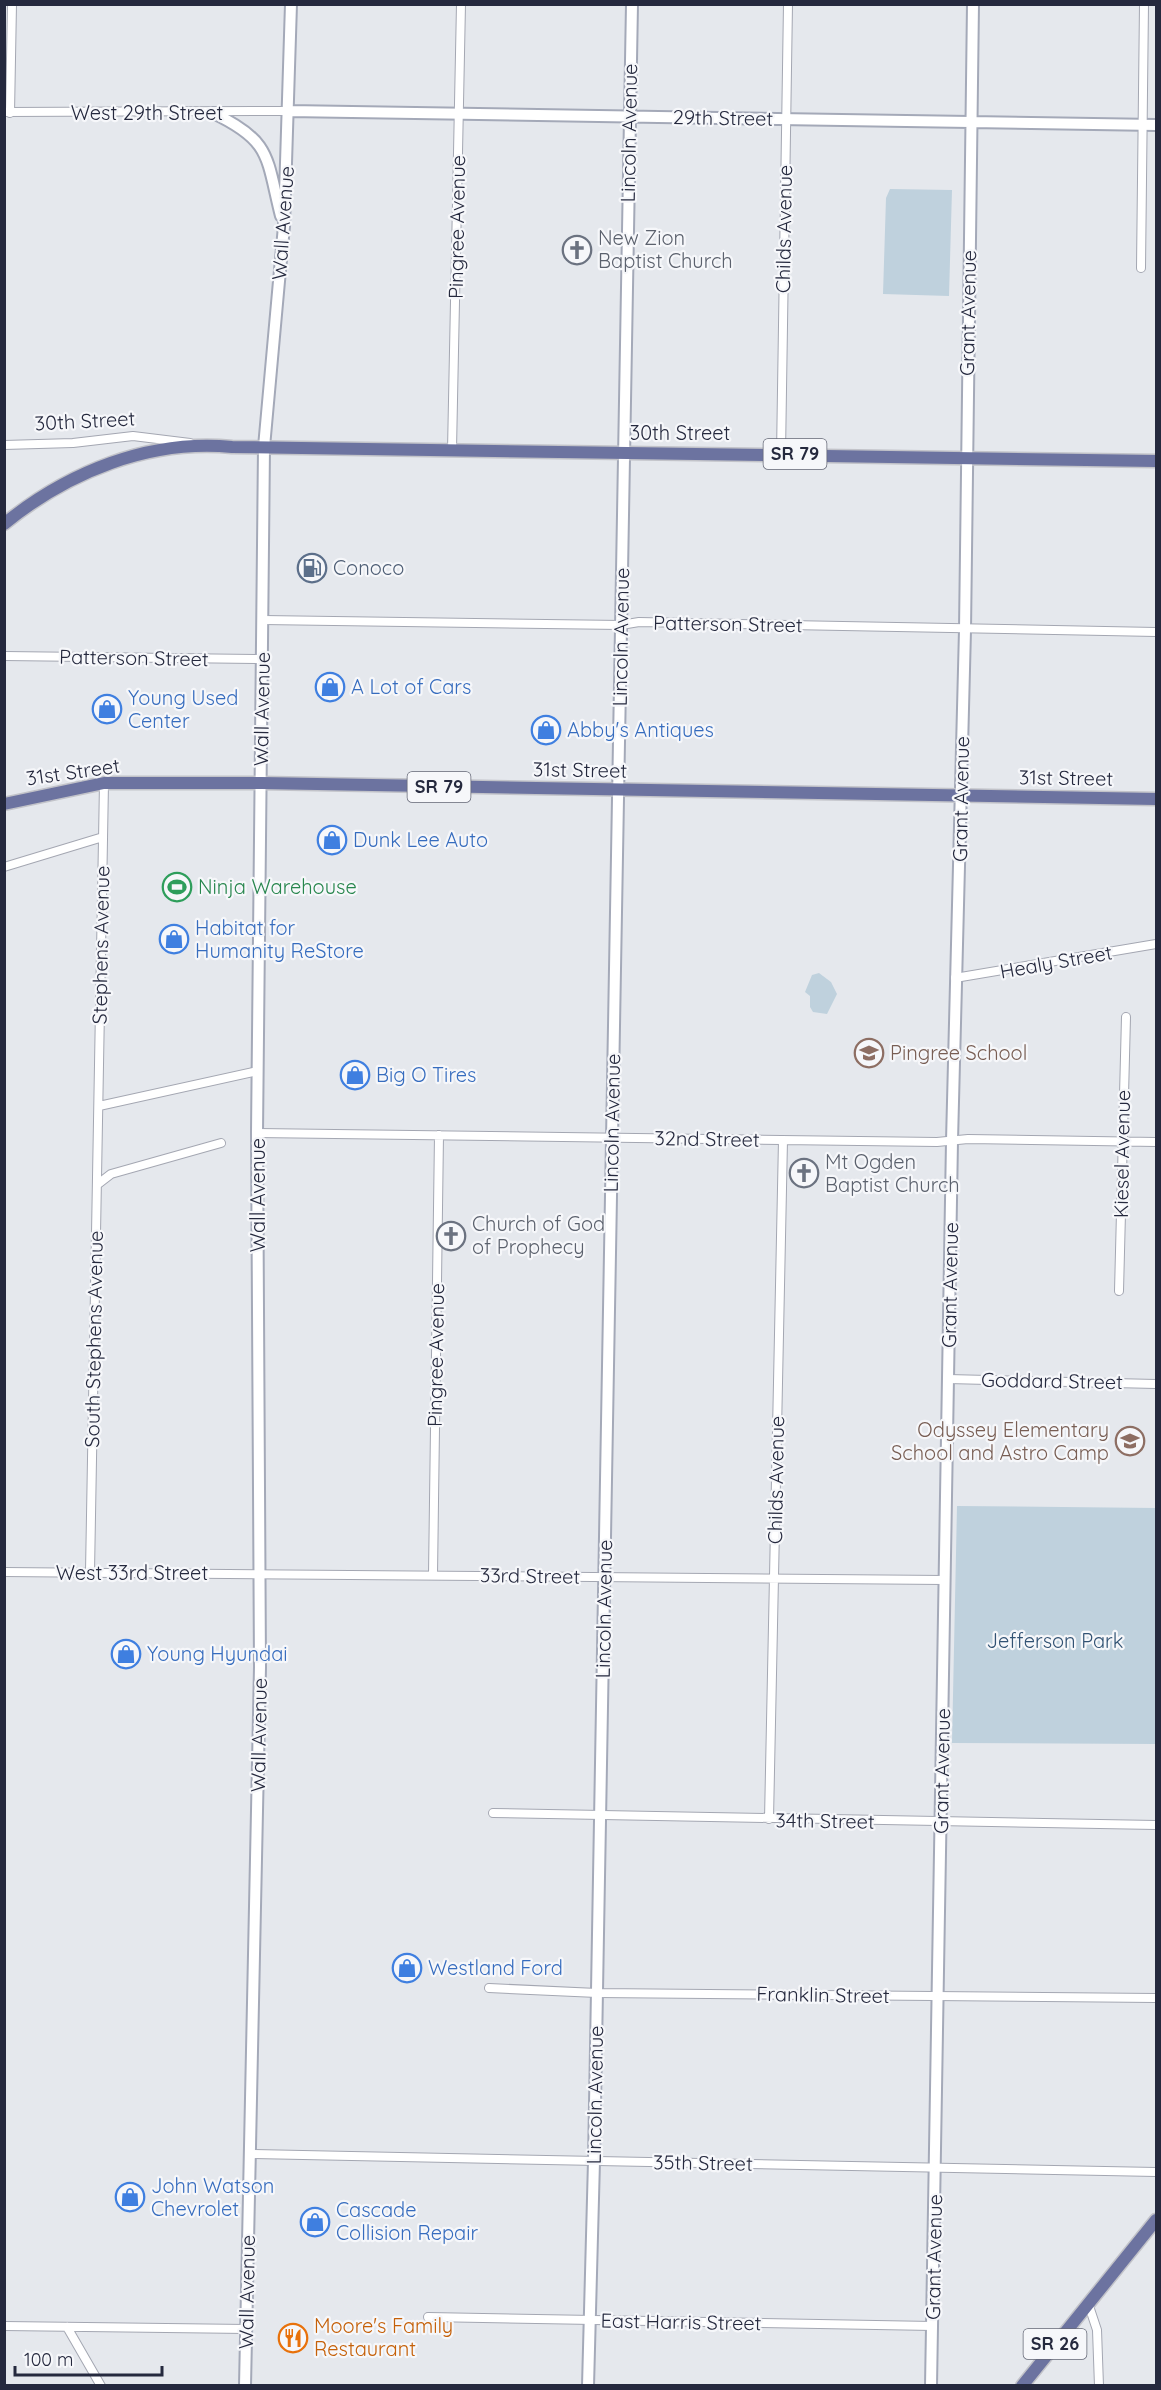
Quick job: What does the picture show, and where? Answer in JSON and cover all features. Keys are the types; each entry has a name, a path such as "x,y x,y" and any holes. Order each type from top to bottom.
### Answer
{"main road":[{"name":"30th Street","path":"4,524 38,497 91,469 135,456 203,444 264,447 1156,461"},
{"name":"31st Street","path":"4,804 104,783 262,783 1156,799"},
{"name":"SR 26","path":"1022,2385 1156,2220"}],"street":[{"path":"7,112 12,4"},
{"name":"Wall Avenue","path":"245,2385 260,1667 257,1133 264,447 284,226 291,4"},
{"name":"Pingree Avenue","path":"452,450 461,4"},
{"name":"Lincoln Avenue","path":"588,2385 594,2161 632,4"},
{"name":"Childs Avenue","path":"781,454 788,4"},
{"name":"Grant Avenue","path":"931,2385 955,978 965,630 973,4"},
{"path":"1141,268 1144,4"},
{"name":"West 29th Street","path":"7,112 289,111"},
{"name":"29th Street","path":"289,111 1156,125"},
{"path":"213,113 242,127 258,142 269,167 284,226"},
{"name":"30th Street","path":"4,444 73,443 133,436 203,444"},
{"name":"Patterson Street","path":"263,620 621,625 639,622 1156,632"},
{"name":"Patterson Street","path":"4,657 263,659"},
{"name":"Stephens Avenue","path":"99,1106 104,783"},
{"path":"4,867 103,837"},
{"name":"Healy Street","path":"955,978 1156,945"},
{"name":"Kiesel Avenue","path":"1119,1291 1125,1017"},
{"path":"99,1106 258,1071"},
{"name":"South Stephens Avenue","path":"90,1572 99,1106"},
{"name":"32nd Street","path":"257,1133 288,1131 439,1136 1156,1142"},
{"name":"Pingree Avenue","path":"433,1575 439,1136"},
{"name":"Childs Avenue","path":"769,1819 783,1140"},
{"path":"98,1185 101,1179 111,1174 221,1143"},
{"name":"Goddard Street","path":"948,1379 1156,1384"},
{"name":"West 33rd Street","path":"4,1572 260,1574"},
{"name":"33rd Street","path":"260,1574 945,1580"},
{"name":"34th Street","path":"493,1813 941,1823 1156,1825"},
{"name":"Franklin Street","path":"489,1988 597,1993 1156,1998"},
{"name":"35th Street","path":"249,2154 1156,2172"},
{"path":"1088,2303 1097,2330 1099,2385"},
{"name":"East Harris Street","path":"428,2317 933,2326"},
{"path":"4,2326 247,2329"},
{"path":"67,2327 101,2385"}],"green space":[{"path":"890,189 952,190 949,296 883,294 886,198"},
{"path":"819,973 831,982 837,994 827,1014 813,1012 810,1007 810,996 805,992 812,975"},
{"name":"Jefferson Park","path":"957,1506 1156,1508 1156,1744 952,1743"}],"place":[{"name":"New Zion Baptist Church","path":"577,250"},
{"name":"Conoco","path":"312,568"},
{"name":"A Lot of Cars","path":"330,687"},
{"name":"Young Used Center","path":"107,709"},
{"name":"Abby's Antiques","path":"546,730"},
{"name":"Dunk Lee Auto","path":"332,840"},
{"name":"Ninja Warehouse","path":"177,887"},
{"name":"Habitat for Humanity ReStore","path":"174,939"},
{"name":"Pingree School","path":"869,1053"},
{"name":"Big O Tires","path":"355,1075"},
{"name":"Mt Ogden Baptist Church","path":"804,1173"},
{"name":"Church of God of Prophecy","path":"451,1236"},
{"name":"Odyssey Elementary School and Astro Camp","path":"1130,1441"},
{"name":"Young Hyundai","path":"126,1654"},
{"name":"Westland Ford","path":"407,1968"},
{"name":"John Watson Chevrolet","path":"130,2197"},
{"name":"Cascade Collision Repair","path":"315,2222"},
{"name":"Moore's Family Restaurant","path":"293,2338"}]}
